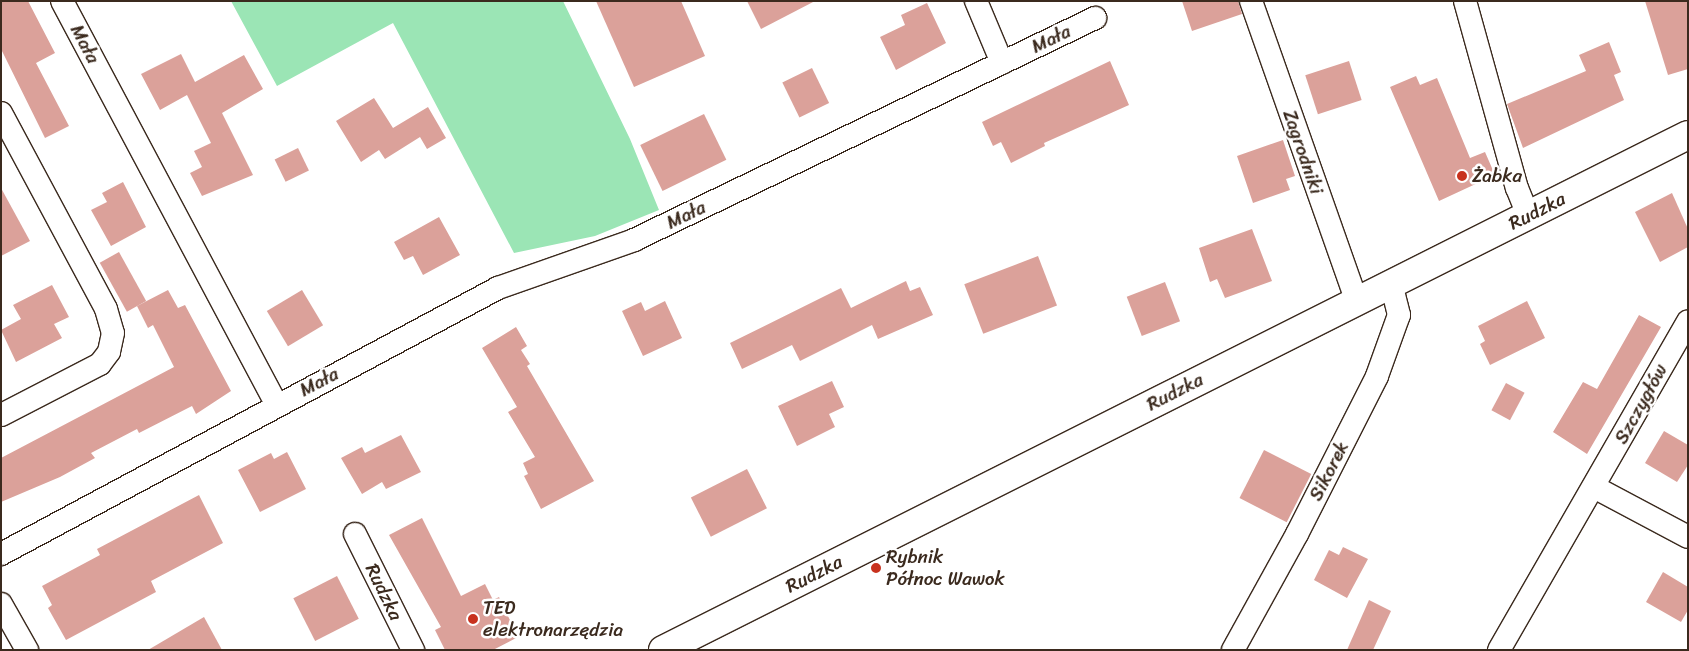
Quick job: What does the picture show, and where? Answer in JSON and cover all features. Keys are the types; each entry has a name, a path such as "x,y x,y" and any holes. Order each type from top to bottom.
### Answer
{"main road":[{"name":"Rudzka","path":"663,650 1688,135"}],"street":[{"name":"Mała","path":"62,1 276,405"},
{"path":"976,1 1002,63"},
{"name":"Zagrodniki","path":"1251,1 1357,302"},
{"path":"1465,1 1517,188 1528,215"},
{"name":"Mała","path":"1,554 276,405 505,285 634,240 1095,18"},
{"path":"1,113 106,309 113,333 109,352 100,364 1,415"},
{"name":"Sikorek","path":"1233,650 1377,376 1398,320 1391,284"},
{"name":"Szczygłów","path":"1499,650 1688,321"},
{"path":"1594,487 1688,537"},
{"name":"Rudzka","path":"355,534 413,650"},
{"path":"1,604 27,650"}],"green space":[{"path":"231,1 563,1 630,139 659,210 595,236 514,253 393,23 277,86"}],"building":[{"path":"1,1 28,1 55,53 36,63 69,126 45,138 1,49"},
{"path":"596,1 681,1 705,56 634,87"},
{"path":"747,1 815,1 761,29"},
{"path":"1182,1 1238,1 1242,14 1192,31"},
{"path":"1645,1 1688,1 1688,69 1668,75"},
{"path":"927,3 946,43 896,70 880,37 905,25 901,15"},
{"path":"1609,42 1621,72 1614,75 1624,100 1523,148 1507,104 1586,71 1579,55"},
{"path":"181,54 195,82 244,55 263,89 222,113 253,175 202,196 190,173 202,167 194,151 211,143 187,95 160,110 141,74"},
{"path":"1110,61 1129,105 1044,143 1045,146 1011,163 1001,142 993,146 982,122"},
{"path":"1349,61 1362,100 1318,114 1305,75"},
{"path":"812,68 829,103 799,118 782,82"},
{"path":"1416,76 1420,85 1437,78 1470,158 1485,152 1495,175 1439,201 1390,87"},
{"path":"374,98 393,128 428,107 446,138 427,149 420,137 385,159 379,150 361,162 336,121"},
{"path":"704,114 726,160 663,191 640,145"},
{"path":"1283,140 1295,176 1286,179 1290,190 1253,203 1237,156"},
{"path":"298,148 309,170 286,182 275,159"},
{"path":"123,182 146,227 111,246 91,210 107,202 102,193"},
{"path":"1,188 30,241 1,256"},
{"path":"1672,193 1688,229 1688,247 1660,262 1635,212"},
{"path":"439,217 460,255 423,275 413,256 404,260 394,242"},
{"path":"1252,229 1272,281 1225,298 1217,279 1210,282 1199,248"},
{"path":"119,252 146,301 127,312 100,263"},
{"path":"1038,256 1057,305 983,334 964,284"},
{"path":"906,281 910,291 920,287 933,315 878,339 872,325 800,361 792,345 742,369 730,343 841,288 851,308"},
{"path":"1165,282 1180,321 1142,336 1127,297"},
{"path":"52,285 69,317 54,324 62,338 16,362 1,330 21,319 13,305"},
{"path":"168,290 178,308 185,305 231,391 196,414 192,406 139,433 137,429 91,453 95,458 60,477 1,502 1,458 174,367 153,325 148,328 137,306"},
{"path":"302,290 323,325 288,346 267,311"},
{"path":"665,301 682,338 643,356 622,311 641,302 645,311"},
{"path":"1527,301 1545,338 1490,365 1480,344 1485,341 1478,326"},
{"path":"1639,315 1661,327 1587,454 1553,432 1583,382 1597,389"},
{"path":"516,327 527,346 521,350 530,364 527,366 594,481 541,509 524,476 528,474 523,463 535,457 508,412 517,407 482,348"},
{"path":"832,381 844,407 829,414 835,427 797,446 778,406"},
{"path":"1506,383 1525,393 1510,420 1491,410"},
{"path":"1664,431 1688,445 1688,465 1677,482 1645,463"},
{"path":"401,435 421,472 386,489 382,482 362,494 341,458 362,447 365,453"},
{"path":"1264,450 1311,474 1287,522 1239,498"},
{"path":"287,452 306,489 260,512 238,470 271,453 274,459"},
{"path":"747,469 767,508 711,537 691,498"},
{"path":"199,495 223,543 151,581 156,592 66,640 48,608 52,605 42,586 100,555 97,549"},
{"path":"422,518 461,596 485,584 493,600 499,597 518,637 493,650 445,650 435,630 441,627 389,535"},
{"path":"1343,547 1368,559 1347,598 1314,580 1329,550 1339,555"},
{"path":"1663,572 1688,587 1688,610 1681,622 1646,602"},
{"path":"337,576 359,619 315,641 293,598"},
{"path":"1369,600 1391,611 1373,650 1347,650"},
{"path":"204,617 222,650 148,650"}],"place":[{"name":"Żabka","path":"1462,176"},
{"name":"Rybnik Północ Wawok","path":"876,568"},
{"name":"TED elektronarzędzia","path":"473,619"}]}
